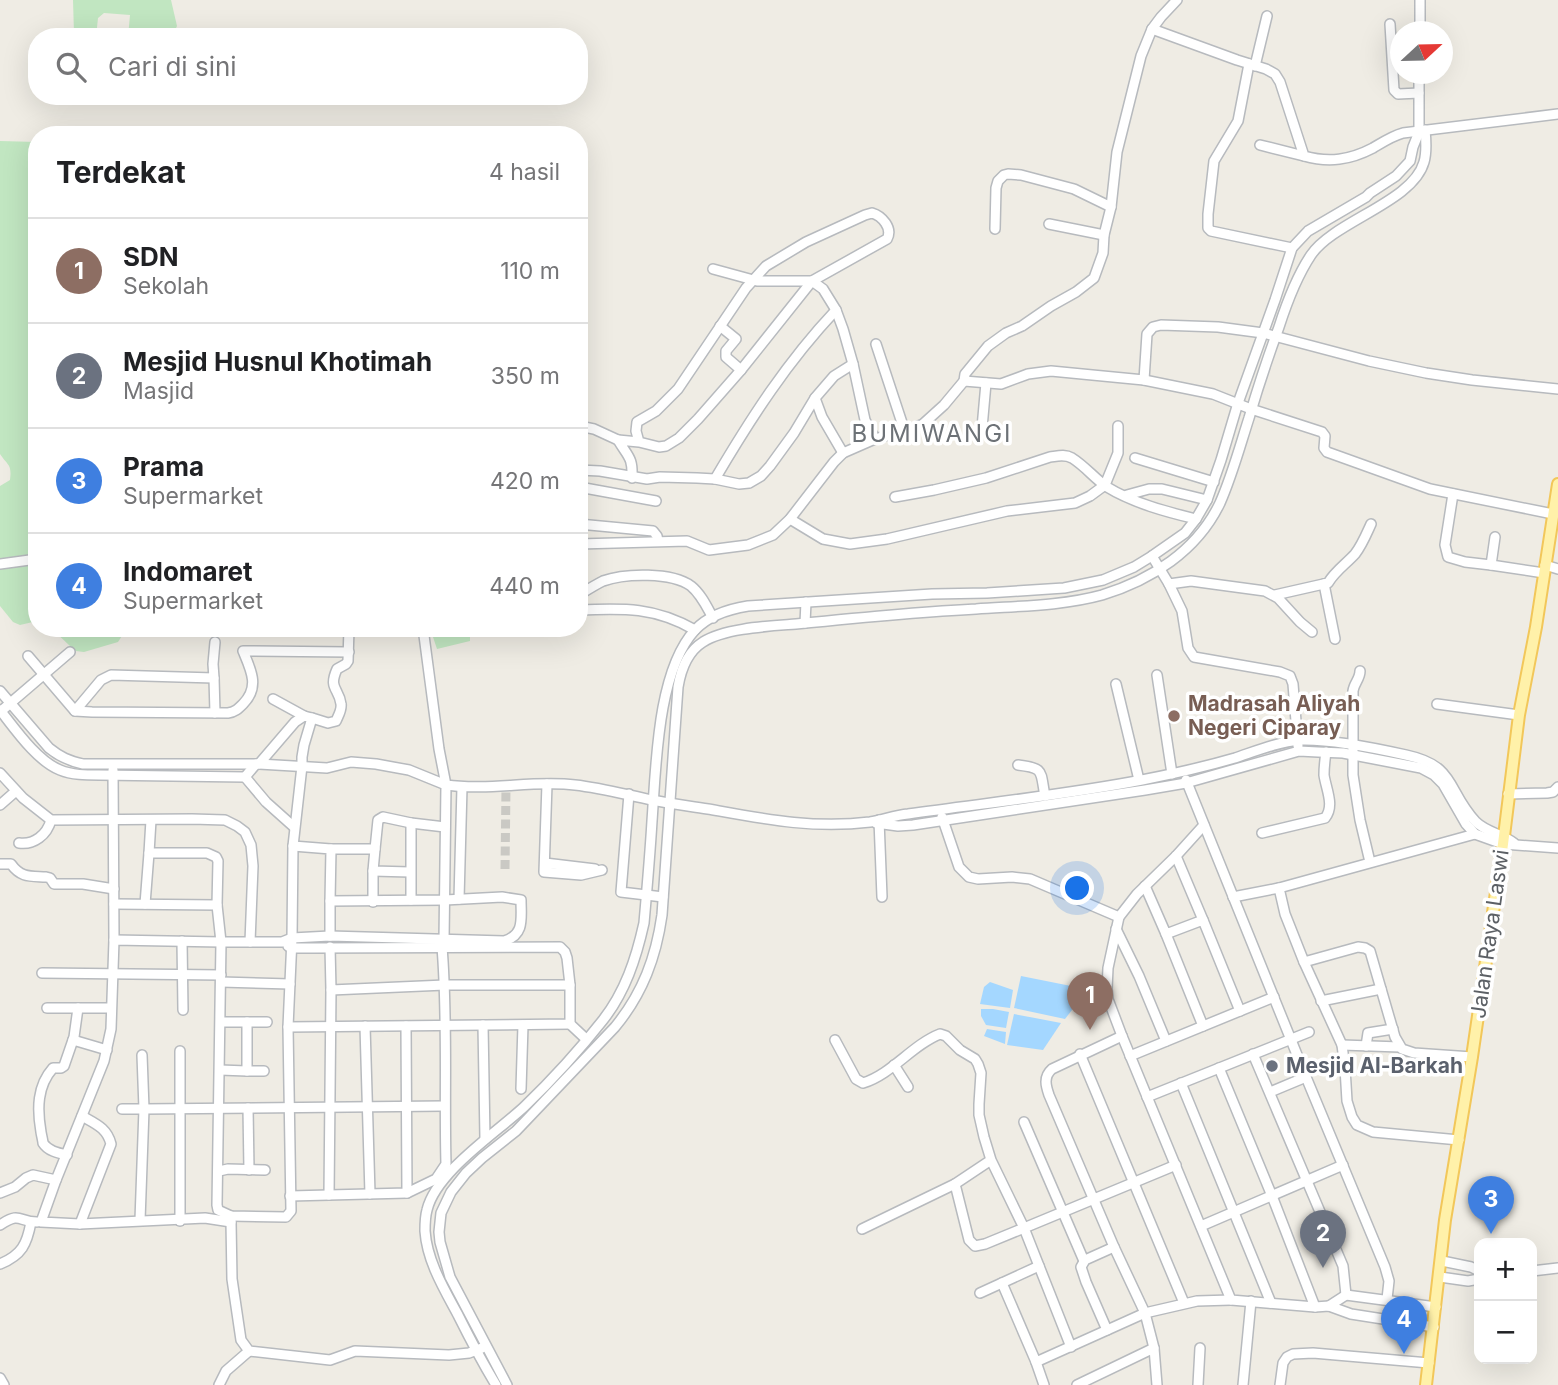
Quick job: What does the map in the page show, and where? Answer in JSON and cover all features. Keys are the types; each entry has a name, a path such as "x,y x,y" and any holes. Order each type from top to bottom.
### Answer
{"main road":[{"name":"Jalan Raya Laswi","path":"1426,1385 1445,1220 1507,841 1508,794 1519,715 1558,484"}],"street":[{"path":"588,544 687,541 709,550 738,547 773,535 790,519 843,453 875,439 905,432 923,424 964,381 965,374 988,346 1094,278 1103,253 1117,152 1135,77 1152,29 1177,0"},
{"path":"1420,0 1420,21"},
{"path":"1267,16 1238,121 1214,161 1208,228 1211,231 1292,248"},
{"path":"1152,29 1271,71 1278,78 1304,156"},
{"path":"1394,84 1398,94 1419,93"},
{"path":"507,1385 442,1285 426,1240 427,1209 447,1175 524,1107 603,1020 624,988 655,895 662,801 657,761 667,688 680,652 695,630 729,610 748,606 933,603 1017,606 1065,594 1134,567 1156,563 1193,542 1220,504 1240,448 1245,406 1269,335 1317,248 1330,236 1393,197 1419,173 1425,156 1419,84"},
{"path":"1260,145 1327,160 1348,159 1397,134 1558,114"},
{"path":"496,1385 450,1278 440,1242 441,1213 451,1192 466,1173 516,1131 615,1027 629,1010 648,973 659,936 655,895 662,801 671,763 678,687 690,654 702,642 718,635 748,629 1015,592 1100,595 1141,580 1196,519 1207,500 1245,406 1269,335 1292,248 1308,231 1366,197 1404,169 1422,131"},
{"path":"995,229 996,188 998,181 1009,174 1074,189 1111,207"},
{"path":"588,428 618,440 659,447 679,438 741,370 811,281 887,239 889,230 880,217 867,214 806,242 766,266 751,280 678,389 656,411 638,422 636,431 639,442"},
{"path":"1049,224 1104,235"},
{"path":"713,270 751,280 811,281 826,292 836,310 853,364 865,420 875,439"},
{"path":"715,479 781,375 836,310"},
{"path":"1144,380 1149,330 1156,325 1204,326 1269,335 1426,373 1558,389"},
{"path":"720,326 736,339 726,351 726,357 741,370"},
{"path":"876,344 905,432"},
{"path":"588,470 647,480 660,477 715,479 743,484 753,482 778,457 815,398 834,376 853,364"},
{"path":"964,381 1001,384 1028,374 1051,371 1144,380 1213,394 1323,433 1324,448 1327,452 1402,480 1453,494 1553,514"},
{"path":"982,428 986,383"},
{"path":"815,398 822,417 843,453"},
{"path":"790,519 823,539 850,544 1007,511 1075,503 1105,485 1118,453 1118,426"},
{"path":"618,440 630,457 632,478"},
{"path":"895,497 986,478 1060,456 1072,458 1105,485 1125,495 1196,519"},
{"path":"1135,458 1214,482"},
{"path":"588,489 656,501"},
{"path":"1125,495 1162,489 1207,500"},
{"path":"1453,494 1445,545 1448,557 1491,565 1558,569"},
{"path":"1275,595 1328,583 1357,551 1371,524"},
{"path":"588,525 653,531 658,541"},
{"path":"1491,565 1495,537"},
{"path":"0,564 28,560"},
{"path":"1156,563 1182,611 1188,648 1194,657 1290,676 1299,751"},
{"path":"588,590 614,578 664,578 690,586 701,597 713,618"},
{"path":"1168,584 1191,581 1260,589 1275,595 1312,632"},
{"path":"1324,584 1335,639"},
{"path":"1015,592 1017,606"},
{"path":"805,622 806,603"},
{"path":"831,603 831,618"},
{"path":"588,609 645,611 673,618 695,630"},
{"path":"273,699 308,717 328,723 336,721 341,704 333,681 337,669 348,661 349,637"},
{"path":"290,1196 407,1193 436,1178 446,1164 443,944 446,785 425,637"},
{"path":"215,642 215,713"},
{"path":"28,656 75,710 228,713 234,712 251,695 253,675 243,651 349,652"},
{"path":"70,652 0,711 34,751 52,767 61,771 82,775 245,777 295,722 308,717"},
{"path":"1360,671 1353,691 1355,790 1370,862"},
{"path":"75,710 101,680 111,675 214,678"},
{"path":"1157,675 1172,774"},
{"path":"1116,684 1139,780"},
{"path":"0,691 49,748 57,755 83,764 258,764 327,768 351,762 376,764 409,770 446,785 503,787 573,784 808,825 877,822 903,826 943,821 1045,796 1172,774 1297,741 1323,741 1413,766 1434,775 1443,784 1466,824 1475,834"},
{"path":"1437,704 1519,715"},
{"path":"0,1225 11,1218 21,1217 36,1222 80,1224 286,1217 291,1211 288,943 293,846 308,717"},
{"path":"877,822 904,814 1004,807 1186,783 1299,751 1353,750 1405,755 1434,764 1449,780 1477,823 1507,841"},
{"path":"1262,833 1325,818 1329,813 1324,772 1326,752"},
{"path":"0,1264 12,1259 23,1247 36,1222 67,1155 107,1050 111,1029 114,940 113,764"},
{"path":"1018,765 1038,770 1045,796"},
{"path":"1184,771 1186,783 1388,1273 1387,1299"},
{"path":"0,773 32,806 51,820 225,820 245,832 251,845 253,866 250,942"},
{"path":"245,777 266,802 295,827"},
{"path":"545,863 602,870 581,875 544,872 547,784"},
{"path":"459,899 461,787"},
{"path":"1508,794 1547,793 1558,787"},
{"path":"0,805 16,791"},
{"path":"629,794 621,892 655,895"},
{"path":"373,902 378,820 383,817 411,823 445,822 460,807"},
{"path":"939,811 959,867 969,877 1030,879 1119,917"},
{"path":"19,843 27,844 38,838 49,827 51,820"},
{"path":"145,904 151,820"},
{"path":"877,822 883,897"},
{"path":"411,823 411,900"},
{"path":"1204,825 1119,917 1108,968 1107,989 1122,1036 1231,1300"},
{"path":"1233,897 1279,888 1475,834 1558,848"},
{"path":"293,846 375,849"},
{"path":"329,1195 331,849"},
{"path":"149,853 207,853 218,861 217,905 221,942 218,1210 231,1219"},
{"path":"1176,856 1240,1011"},
{"path":"0,864 10,864 22,875 50,878 54,884 83,884 114,889"},
{"path":"373,871 410,872"},
{"path":"1145,886 1202,1026"},
{"path":"1279,888 1285,915 1342,1045 1348,1107 1357,1125 1373,1132 1459,1139"},
{"path":"330,901 502,897 521,900 519,931 515,936 504,940 443,944"},
{"path":"114,904 217,905"},
{"path":"1166,934 1203,920"},
{"path":"1116,929 1166,1041"},
{"path":"114,940 560,947 566,954 570,985 570,1024 586,1040"},
{"path":"182,941 183,1010"},
{"path":"1304,962 1355,948 1365,948 1371,954 1400,1047"},
{"path":"42,973 182,974 290,984"},
{"path":"331,990 445,985 570,985"},
{"path":"1321,1001 1381,989"},
{"path":"1130,1056 1274,997"},
{"path":"47,1008 111,1008"},
{"path":"67,1155 51,1151 43,1142 38,1117 39,1096 46,1076 53,1068 64,1066 73,1040 78,1008"},
{"path":"220,1022 267,1022"},
{"path":"247,1022 247,1070"},
{"path":"288,1027 570,1024"},
{"path":"483,1025 485,1139"},
{"path":"521,1089 523,1025"},
{"path":"365,1026 370,1194"},
{"path":"406,1026 407,1193"},
{"path":"1366,1046 1368,1033 1393,1029"},
{"path":"1147,1097 1309,1032"},
{"path":"835,1040 853,1075 860,1082 868,1082 930,1039 942,1034 975,1059 981,1073 981,1125 992,1160 1024,1228 1070,1347"},
{"path":"1122,1036 1052,1069 1045,1082 1114,1247 1146,1313 1154,1348 1157,1385"},
{"path":"73,1040 107,1050"},
{"path":"1342,1045 1400,1047 1414,1053 1472,1057"},
{"path":"180,1051 180,1221"},
{"path":"1080,1054 1184,1303"},
{"path":"1253,1054 1343,1266 1346,1295"},
{"path":"140,1220 144,1110 142,1055"},
{"path":"894,1065 908,1087"},
{"path":"1219,1068 1315,1307"},
{"path":"220,1070 264,1071"},
{"path":"1270,1092 1306,1077"},
{"path":"1181,1083 1271,1303"},
{"path":"122,1109 444,1106"},
{"path":"248,1108 249,1170"},
{"path":"80,1224 111,1144 104,1129 82,1116"},
{"path":"1024,1122 1084,1261"},
{"path":"862,1228 955,1184 992,1160"},
{"path":"955,1184 967,1236 972,1245 980,1246 1176,1165"},
{"path":"1201,1226 1342,1165"},
{"path":"219,1171 265,1170"},
{"path":"0,1194 33,1175 56,1180"},
{"path":"231,1219 232,1279 241,1340 249,1351"},
{"path":"1107,1330 1081,1267 1084,1261 1114,1247"},
{"path":"1441,1261 1474,1268"},
{"path":"980,1293 1039,1266"},
{"path":"1537,1270 1558,1268"},
{"path":"1440,1277 1474,1280"},
{"path":"1002,1283 1044,1385"},
{"path":"1329,1306 1346,1295 1436,1307"},
{"path":"1036,1362 1146,1313 1197,1301 1231,1300 1329,1306 1352,1314 1434,1327"},
{"path":"1244,1385 1251,1301"},
{"path":"219,1385 226,1371 249,1351 330,1360 355,1351 449,1355 482,1348"},
{"path":"1077,1385 1154,1348"},
{"path":"1198,1385 1200,1348"},
{"path":"1280,1385 1285,1360 1293,1354 1313,1353 1429,1363"},
{"path":"0,1378 4,1385"}],"green space":[{"path":"73,0 171,0 177,26 129,28 130,15 104,13 98,18 97,28 74,28"},
{"path":"0,141 28,142 28,623 20,625 13,622 0,606 0,486 10,480 10,471 0,454"},
{"path":"61,637 121,637 118,642 84,652 76,651"},
{"path":"433,637 470,637 470,641 437,649"}],"water":[{"path":"1021,976 1086,989 1086,992 1065,1019 1014,1008"},
{"path":"990,982 1013,990 1010,1008 980,1004 984,987"},
{"path":"981,1009 1009,1012 1006,1028 986,1025"},
{"path":"1014,1014 1061,1023 1043,1050 1007,1045"},
{"path":"987,1029 1006,1032 1005,1044 984,1036"}],"tunnel":[{"path":"505,869 506,787"}],"place":[{"name":"Madrasah Aliyah Negeri Ciparay","path":"1174,716"},
{"name":"SDN","path":"1090,1030"},
{"name":"Mesjid Al-Barkah","path":"1272,1066"},
{"name":"Prama","path":"1491,1234"},
{"name":"Mesjid Husnul Khotimah","path":"1323,1268"},
{"name":"Indomaret","path":"1404,1354"}],"district":[{"name":"BUMIWANGI","path":"932,434"}]}
